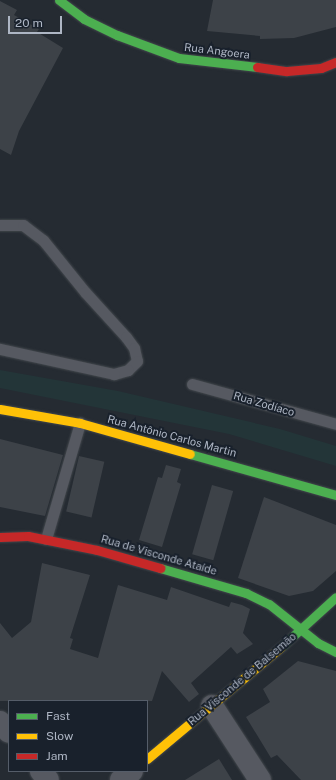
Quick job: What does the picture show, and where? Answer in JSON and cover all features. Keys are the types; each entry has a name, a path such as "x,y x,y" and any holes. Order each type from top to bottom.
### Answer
{"street":[{"name":"Rua Angoera","path":"59,0 84,18 117,35 179,58 287,72 331,67"},
{"name":"Rua Antônio Carlos Martin","path":"0,409 80,423 336,495"},
{"name":"Rua de Visconde Ataíde","path":"0,537 46,539 97,550 246,593 269,604 300,630 336,652"},
{"name":"Rua Visconde de Balsemão","path":"148,758 212,706 336,597"},
{"path":"212,706 260,780"},
{"path":"0,722 8,731"},
{"path":"42,772 48,780"},
{"path":"121,780 131,772"}],"lane":[{"path":"0,225 23,225 43,240 85,292 126,337 134,348 137,361 128,370 114,374 0,349"},
{"name":"Rua Zodíaco","path":"192,384 336,424"},
{"path":"46,539 80,423"}],"shaded area":[{"path":"0,370 118,391 280,429 336,446 336,466 229,434 0,388"}],"building":[{"path":"213,0 336,0 336,27 294,38 260,39 260,36 207,31"},
{"path":"0,1 17,10 14,15 39,29 37,32 63,48 19,131 11,155 0,149"},
{"path":"0,439 63,455 45,516 0,507"},
{"path":"79,456 104,462 92,517 66,512"},
{"path":"166,465 181,469 177,482 181,484 162,547 139,540 158,477 162,478"},
{"path":"212,485 233,491 213,560 192,554"},
{"path":"264,497 336,525 336,571 313,591 289,596 238,578"},
{"path":"42,563 90,575 70,638 73,639 70,649 98,658 118,585 167,600 171,587 229,607 231,602 242,605 250,609 243,633 253,644 237,654 231,647 191,683 199,694 189,702 162,671 152,701 0,701 0,623 12,638 31,622"},
{"path":"298,661 336,671 336,780 301,780 277,755 271,758 246,717 270,702 263,689"},
{"path":"219,759 232,780 185,780"}],"traffic: fast":[{"path":"59,0 84,19 117,35 179,58 257,67"},
{"path":"190,454 336,495"},
{"path":"160,568 246,593 269,604 318,643 336,652"},
{"path":"281,647 336,597"}],"traffic: slow":[{"path":"0,409 80,423 190,454"},
{"path":"148,758 281,647"}],"traffic: jam":[{"path":"257,67 287,71 321,68 336,62"},
{"path":"0,537 28,536 97,550 160,568"}]}
